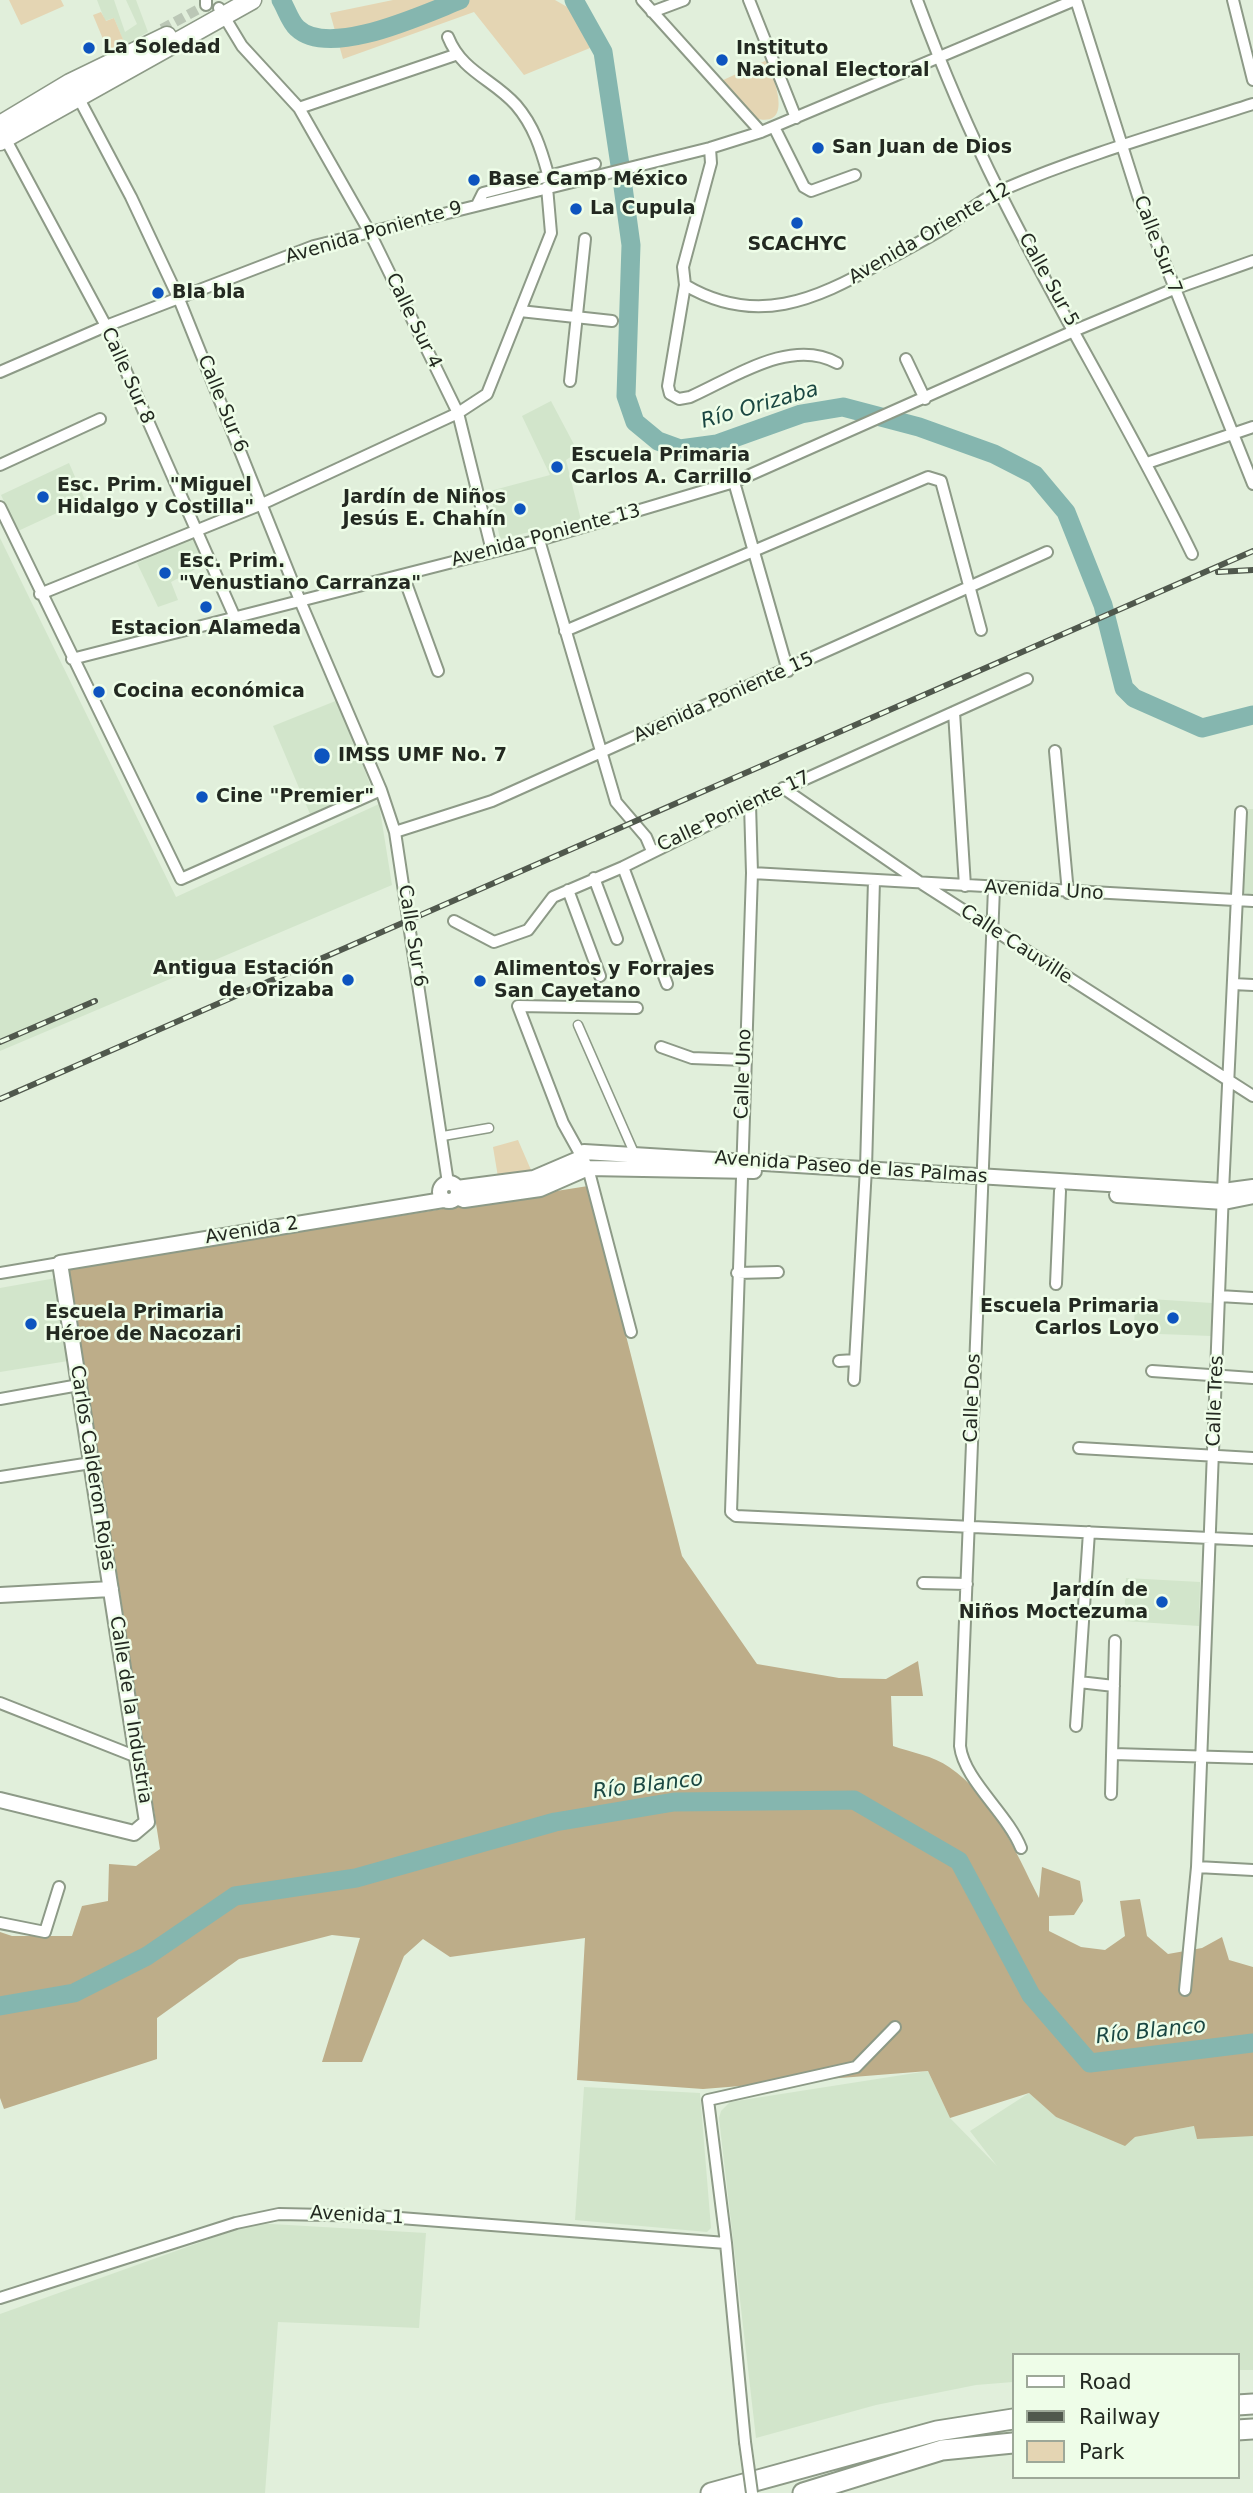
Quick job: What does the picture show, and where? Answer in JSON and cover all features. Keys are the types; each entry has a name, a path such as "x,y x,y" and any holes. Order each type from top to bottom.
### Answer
{"highway":[{"path":"711,2493 937,2431 1012,2419"},
{"path":"803,2493 942,2450 1012,2443"}],"main road":[{"path":"74,90 136,52 226,5"},
{"path":"1,132 226,5"}],"street":[{"path":"642,0 761,132"},
{"path":"652,12 684,0"},
{"path":"749,0 796,118"},
{"name":"Calle Sur 5","path":"917,0 939,59 999,191 1147,463 1192,554"},
{"name":"Avenida Poniente 9","path":"0,372 106,326 314,246 660,161 761,132 1076,0"},
{"name":"Calle Sur 7","path":"1076,0 1120,146 1174,289 1253,484"},
{"path":"1233,0 1253,80"},
{"name":"Calle Sur 4","path":"226,5 243,46 299,108 369,231 458,413 492,551"},
{"path":"136,52 138,43 162,29"},
{"path":"448,37 455,55 515,104 537,137 548,174"},
{"path":"299,108 455,55"},
{"name":"Calle Sur 6","path":"74,90 131,197 179,299 301,603 382,790 395,832 451,1192"},
{"name":"Avenida Oriente 12","path":"685,285 696,292 740,304 794,304 826,293 849,281 943,229 999,191 1120,146 1253,104"},
{"path":"774,127 804,187 811,191 855,175"},
{"name":"Calle Sur 8","path":"1,132 106,326 194,531 236,620"},
{"path":"710,148 710,163 683,267 685,285 668,386 671,396 690,397 785,356 814,353 837,363"},
{"path":"477,205 483,193 548,174 595,164"},
{"path":"40,594 262,504 458,413 487,394 551,233 547,187"},
{"path":"570,381 585,239"},
{"name":"Avenida Poniente 13","path":"72,659 236,620 539,540 734,482 1174,289 1253,261"},
{"path":"520,311 612,321"},
{"path":"905,359 925,399"},
{"path":"0,464 100,419"},
{"path":"1147,463 1253,427"},
{"path":"565,631 928,477 936,477 941,481 981,630"},
{"path":"734,482 788,671"},
{"path":"0,507 181,879 382,790"},
{"path":"539,540 600,753 620,810 646,836 652,851"},
{"name":"Avenida Poniente 15","path":"395,832 492,801 788,671 968,585 1047,552"},
{"path":"403,575 438,671"},
{"name":"Calle Poniente 17","path":"454,921 494,942 528,930 553,897 623,867 783,788 1027,678"},
{"path":"954,712 965,886"},
{"path":"1055,751 1068,893"},
{"name":"Calle Cauville","path":"783,788 991,929 1253,1096"},
{"name":"Calle Uno","path":"750,804 752,873 731,1512 736,1516 969,1526"},
{"name":"Calle Tres","path":"1185,1990 1197,1867 1219,1296 1228,1198 1233,984 1241,812"},
{"path":"623,867 667,984"},
{"name":"Avenida Uno","path":"752,873 1068,893 1253,901"},
{"path":"594,878 617,939"},
{"path":"854,1380 865,1172 874,880"},
{"name":"Calle Dos","path":"993,888 961,1757 1010,1822 1021,1848"},
{"path":"568,890 600,975"},
{"path":"1233,984 1253,985"},
{"path":"631,1332 585,1163 563,1123 518,1006 637,1008"},
{"path":"578,1025 635,1155"},
{"path":"660,1047 692,1058 744,1060"},
{"path":"443,1136 489,1128"},
{"name":"Avenida Paseo de las Palmas","path":"585,1163 584,1152 741,1166"},
{"name":"Avenida Paseo de las Palmas","path":"451,1192 464,1200 540,1189 585,1163 865,1172 1228,1198 1253,1187"},
{"name":"Avenida Paseo de las Palmas","path":"981,1182 1060,1191 1228,1198 1253,1196"},
{"path":"1056,1284 1060,1191"},
{"name":"Avenida 2","path":"60,1263 451,1192"},
{"path":"1228,1198 1253,1202"},
{"path":"0,1273 60,1263"},
{"name":"Carlos Calderon Rojas","path":"60,1263 111,1589"},
{"path":"737,1273 778,1272"},
{"path":"1219,1296 1253,1298"},
{"path":"839,1361 855,1360"},
{"path":"1152,1371 1253,1378"},
{"path":"0,1399 79,1385"},
{"path":"1079,1448 1253,1458"},
{"path":"0,1477 91,1462"},
{"path":"969,1526 1253,1540"},
{"path":"1076,1726 1088,1532"},
{"path":"923,1583 967,1584"},
{"path":"0,1595 111,1589"},
{"name":"Calle de la Industria","path":"0,1800 134,1833 148,1822 111,1589"},
{"path":"1111,1794 1115,1642"},
{"path":"1079,1682 1114,1686"},
{"path":"0,1703 137,1757"},
{"path":"1113,1754 1253,1758"},
{"path":"1197,1867 1253,1870"},
{"path":"0,1923 45,1932 59,1887"},
{"path":"752,2493 708,2100 856,2067 895,2027"},
{"name":"Avenida 1","path":"0,2298 248,2220 279,2214 374,2216 726,2243"}],"shaded area":[{"path":"97,0 114,0 125,32 137,24 126,0 136,0 148,32 125,45 114,18 105,21"},
{"path":"551,401 578,452 566,460 581,520 500,539 490,491 550,475 522,416"},
{"name":"Esc. Prim. \"Miguel Hidalgo y Costilla\"","path":"69,463 85,500 18,531 1,495"},
{"name":"Esc. Prim. \"Venustiano Carranza\"","path":"195,536 207,563 171,582 178,600 158,607 137,563"},
{"path":"0,538 176,897 379,804 392,885 0,1051"},
{"name":"IMSS UMF No. 7","path":"338,700 371,787 310,814 273,726"},
{"path":"1245,809 1253,809 1253,895 1241,894"},
{"path":"588,1186 682,1556 757,1664 839,1678 886,1679 918,1661 923,1696 891,1696 893,1746 943,1763 979,1794 1002,1826 1039,1898 1042,1867 1080,1881 1083,1901 1074,1915 1049,1916 1049,1931 1081,1947 1105,1950 1125,1936 1120,1901 1140,1899 1147,1936 1168,1954 1202,1948 1222,1937 1229,1960 1253,1967 1253,2136 1197,2139 1194,2126 1135,2137 1125,2146 1056,2117 1029,2093 950,2118 928,2071 703,2089 577,2080 585,1938 450,1957 423,1939 404,1956 362,2062 322,2062 360,1938 332,1935 239,1959 157,2018 157,2059 4,2109 0,2098 0,1932 12,1936 72,1936 82,1906 108,1901 109,1864 136,1866 160,1849 69,1268"},
{"name":"Escuela Primaria Héroe de Nacozari","path":"56,1278 68,1361 0,1372 0,1288"},
{"name":"Escuela Primaria Carlos Loyo","path":"1135,1298 1212,1303 1211,1336 1134,1333"},
{"name":"Jardín de Niños Moctezuma","path":"1126,1578 1200,1582 1199,1626 1124,1621"},
{"path":"928,2071 950,2118 997,2166 970,2131 1029,2093 1056,2117 1135,2137 1194,2126 1253,2130 1253,2370 1239,2370 1239,2353 1012,2353 1012,2382 976,2385 876,2405 756,2438 719,2118 721,2111 730,2102"},
{"path":"584,2087 700,2093 711,2228 707,2232 575,2220"},
{"path":"254,2223 426,2233 419,2328 278,2322 265,2493 0,2493 0,2314"}],"green space":[{"path":"9,0 61,0 64,6 21,25"},
{"path":"393,0 555,0 569,8 590,48 524,75 474,12 343,59 330,13"},
{"path":"101,12 106,21 114,18 127,49 110,56 93,15"},
{"path":"767,60 777,89 778,109 775,116 767,120 754,118 721,81"},
{"path":"518,1140 531,1170 498,1177 493,1147"}],"waterway":[{"name":"Río Orizaba","path":"281,0 297,28 312,36 331,39 377,31 460,0"},
{"name":"Río Orizaba","path":"574,0 603,52 620,165 631,245 626,396 635,422 658,441 680,449 717,444 801,414 843,407 919,427 994,454 1035,475 1066,512 1103,605 1124,688 1134,698 1202,728 1253,715"},
{"name":"Río Blanco","path":"0,2006 74,1993 147,1956 235,1896 356,1878 555,1822 674,1802 854,1800 959,1861 1031,1995 1090,2063 1253,2043"}],"tunnel":[{"path":"162,29 206,5"}],"railway":[{"path":"0,1099 1253,551"},
{"path":"1218,572 1253,570"},
{"path":"0,1042 95,1001"}],"place":[{"name":"La Soledad","path":"89,48"},
{"name":"Instituto Nacional Electoral","path":"722,60"},
{"name":"San Juan de Dios","path":"818,148"},
{"name":"Base Camp México","path":"474,180"},
{"name":"La Cupula","path":"576,209"},
{"name":"SCACHYC","path":"797,223"},
{"name":"Bla bla","path":"158,293"},
{"name":"Escuela Primaria Carlos A. Carrillo","path":"557,467"},
{"name":"Esc. Prim. \"Miguel Hidalgo y Costilla\"","path":"43,497"},
{"name":"Jardín de Niños Jesús E. Chahín","path":"520,509"},
{"name":"Esc. Prim. \"Venustiano Carranza\"","path":"165,573"},
{"name":"Estacion Alameda","path":"206,607"},
{"name":"Cocina económica","path":"99,692"},
{"name":"IMSS UMF No. 7","path":"322,756"},
{"name":"Cine \"Premier\"","path":"202,797"},
{"name":"Antigua Estación de Orizaba","path":"348,980"},
{"name":"Alimentos y Forrajes San Cayetano","path":"480,981"},
{"name":"Escuela Primaria Carlos Loyo","path":"1173,1318"},
{"name":"Escuela Primaria Héroe de Nacozari","path":"31,1324"},
{"name":"Jardín de Niños Moctezuma","path":"1162,1602"}]}
